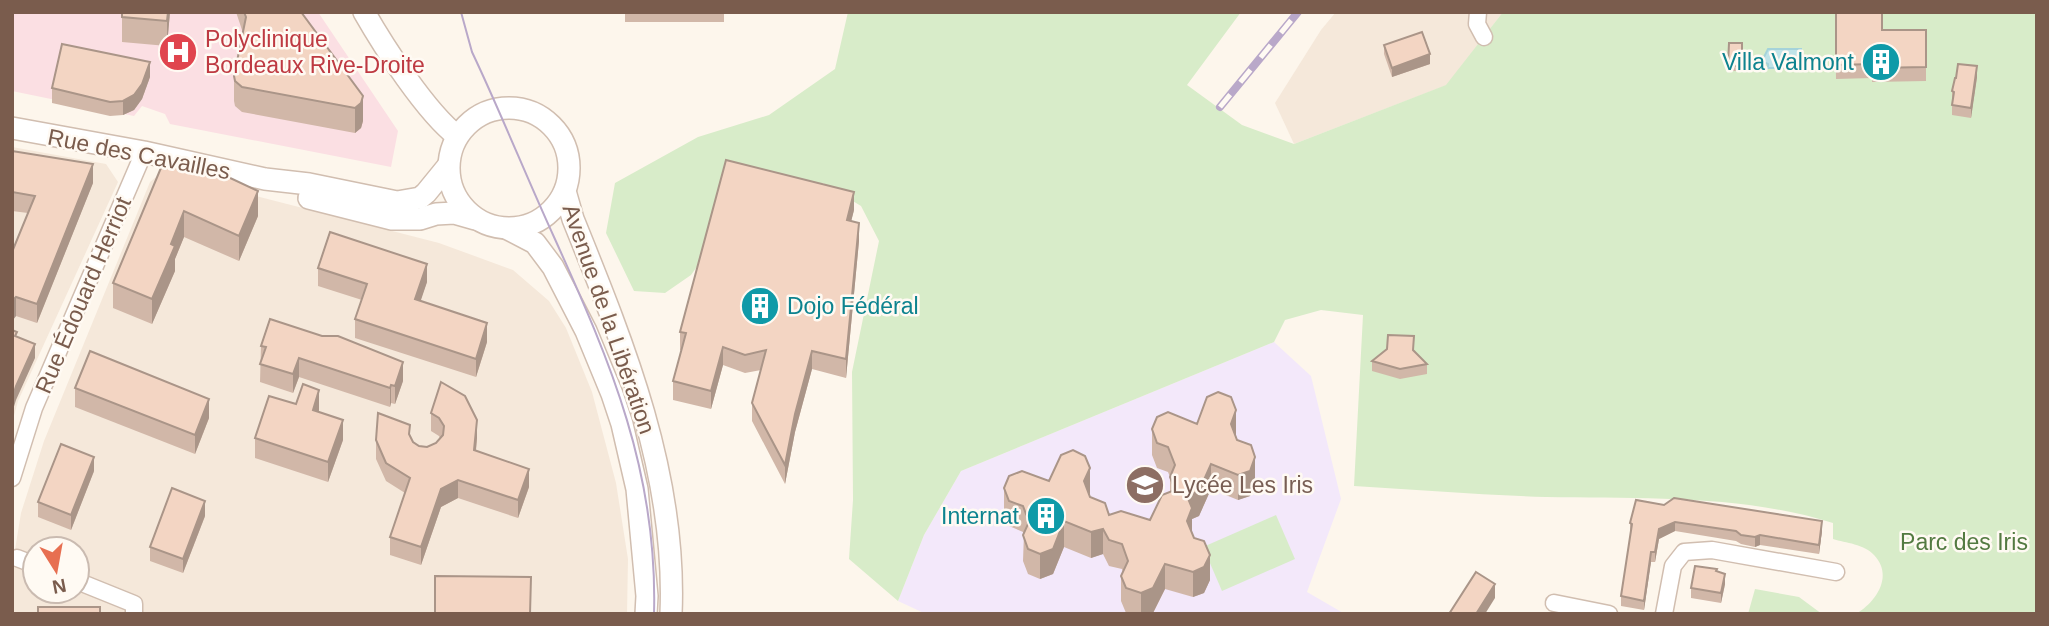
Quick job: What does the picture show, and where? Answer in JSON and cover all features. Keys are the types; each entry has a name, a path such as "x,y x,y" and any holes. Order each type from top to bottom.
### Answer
{"street":[{"path":"364,12 415,88 457,136"},
{"path":"1478,12 1477,24 1484,37"},
{"path":"518,108 544,117 559,132 568,151 569,178 565,191 553,210 524,227 508,229 475,219 460,205 451,187 448,166 457,136 474,119 485,112 498,109 518,108"},
{"name":"Rue des Cavailles","path":"12,128 144,152 265,179 309,184 397,202 419,198 448,166"},
{"name":"Rue Édouard Herriot","path":"12,478 34,408 144,152"},
{"name":"Rue des Cavailles","path":"265,179 305,197 393,219 420,219 436,214 454,213 475,219"},
{"name":"Avenue de la Libération","path":"565,191 573,219 637,386 655,451 667,518 675,608"},
{"name":"Avenue de la Libération","path":"508,229 535,243 553,267 586,331 612,394 637,489 647,596 646,614"},
{"path":"1664,614 1673,566 1684,552 1712,550 1836,572"},
{"path":"17,558 21,560"},
{"path":"91,587 134,604 134,614"},
{"path":"1554,603 1609,614"}],"shaded area":[{"name":"Polyclinique Bordeaux Rive-Droite","path":"12,12 318,12 398,131 391,167 170,124 165,114 142,106 134,116 12,91"},
{"path":"1336,12 1503,12 1447,85 1294,144 1275,103 1321,30"},
{"path":"12,147 106,164 118,182 18,401 12,423"},
{"path":"162,172 439,243 513,270 549,301 566,328 592,392 616,483 628,559 627,614 12,614 12,568 21,513 44,441 150,182"},
{"name":"Lycée Les Iris","path":"1274,342 1311,376 1341,499 1307,592 1345,614 926,614 898,601 924,535 961,471"}],"green space":[{"name":"Parc des Iris","path":"848,12 1241,12 1187,85 1242,125 1294,144 1446,85 1503,12 2037,12 2037,614 1856,614 1870,603 1880,588 1882,571 1874,555 1860,546 1833,539 1833,523 1762,507 1654,498 1522,496 1354,486 1363,315 1321,310 1285,320 1274,342 961,471 924,535 898,601 849,559 853,500 852,372 879,241 861,206 823,183 749,194 691,275 665,293 634,291 606,233 615,183 698,137 769,115 835,69"},
{"path":"1276,515 1295,559 1222,591 1203,547"},
{"path":"1755,589 1799,597 1822,614 1748,614"}],"water":[{"path":"1768,49 1801,49 1800,68 1768,68 1763,59"}],"building":[{"path":"122,12 168,12 167,21 122,17"},
{"path":"244,12 301,12 363,96 361,103 355,108 242,87 235,81 234,76 246,17"},
{"path":"1836,12 1882,12 1882,30 1926,30 1926,67 1872,68 1872,64 1836,65"},
{"path":"1422,32 1430,54 1392,68 1384,45"},
{"path":"1729,43 1742,43 1742,66 1728,66"},
{"path":"62,44 150,62 142,84 134,95 123,101 110,102 52,88"},
{"path":"1958,64 1977,66 1971,108 1952,105"},
{"path":"12,151 93,164 37,304 16,297 12,301 12,252 35,196 12,192"},
{"name":"Dojo Fédéral","path":"726,160 854,192 847,220 859,223 846,359 812,351 785,465 752,403 766,350 745,355 723,347 711,391 673,381 686,333 680,332"},
{"path":"163,163 226,176 258,191 239,236 184,211 171,244 175,246 152,299 113,283"},
{"path":"330,232 427,264 415,299 487,323 476,359 355,319 367,284 318,268"},
{"path":"270,319 322,336 338,336 403,362 395,386 391,385 390,388 299,358 293,374 260,364 266,347 261,346"},
{"path":"12,330 17,332 15,336 35,344 12,399"},
{"path":"1388,335 1414,336 1413,350 1427,364 1400,369 1372,361 1387,349"},
{"path":"90,351 209,399 195,435 75,388"},
{"path":"441,382 465,396 477,420 474,450 529,469 518,500 458,480 441,489 421,547 390,537 410,478 386,463 376,440 378,413 410,425 409,434 419,446 427,447 436,443 443,435 444,426 439,418 431,413"},
{"path":"303,384 319,390 313,410 343,420 328,462 255,438 269,396 296,404"},
{"path":"1218,392 1231,397 1236,410 1231,424 1237,440 1251,445 1255,457 1250,471 1238,475 1211,464 1199,491 1187,496 1192,508 1187,521 1194,538 1204,541 1210,555 1204,567 1193,572 1165,564 1153,588 1141,593 1126,588 1121,576 1128,561 1122,544 1109,540 1103,529 1091,532 1064,521 1053,549 1040,554 1028,549 1023,535 1029,522 1023,506 1009,501 1004,488 1009,476 1022,471 1049,481 1061,455 1073,450 1085,456 1090,468 1084,481 1090,497 1105,503 1109,515 1121,511 1150,520 1162,495 1175,490 1170,477 1175,465 1168,447 1157,443 1152,429 1157,417 1168,412 1197,424 1207,397"},
{"path":"61,444 94,457 71,515 38,502"},
{"path":"172,488 205,501 183,559 150,547"},
{"path":"1674,498 1822,521 1819,545 1760,535 1741,535 1736,531 1675,522 1659,529 1655,552 1651,552 1644,601 1621,596 1632,524 1630,523 1636,500 1664,505"},
{"path":"1695,566 1717,569 1716,571 1725,574 1721,593 1691,588"},
{"path":"1476,572 1495,584 1476,614 1449,614"},
{"path":"435,576 531,577 530,614 435,614"},
{"path":"38,607 100,607 100,614 38,614"}],"tram line":[{"path":"461,12 472,52 594,329 627,420 648,513 654,614"}],"railway":[{"path":"1220,107 1298,12"}],"place":[{"name":"Polyclinique Bordeaux Rive-Droite","path":"178,52"},
{"name":"Villa Valmont","path":"1881,62"},
{"name":"Dojo Fédéral","path":"760,306"},
{"name":"Lycée Les Iris","path":"1145,485"},
{"name":"Internat","path":"1046,516"}]}
